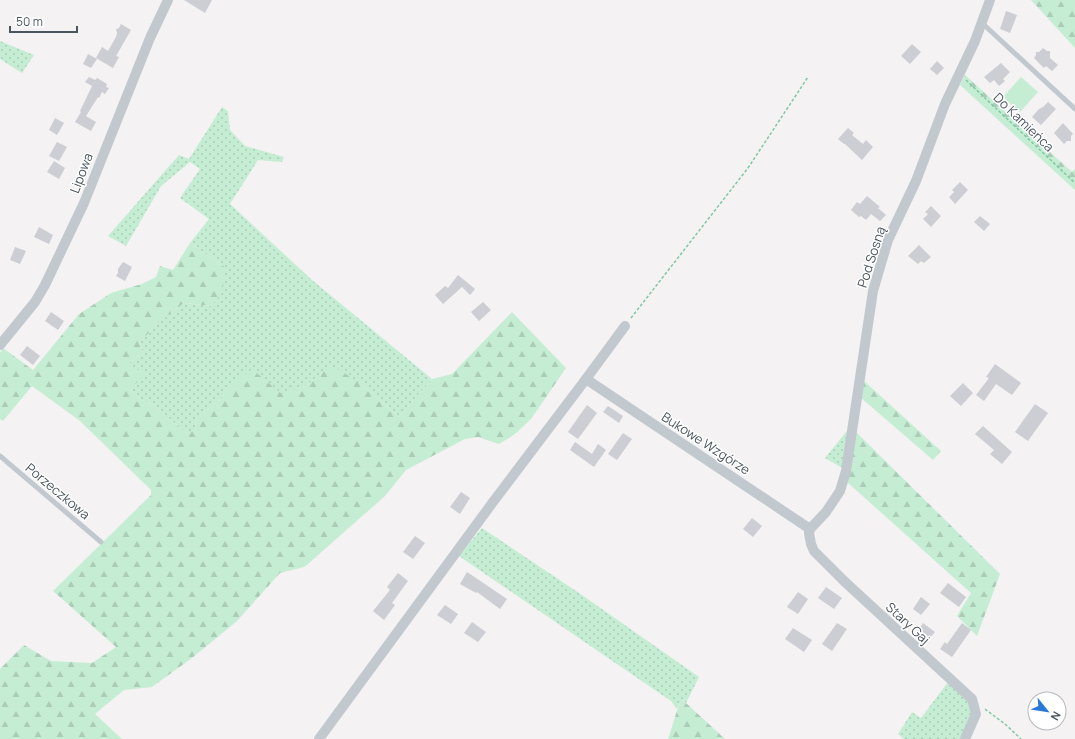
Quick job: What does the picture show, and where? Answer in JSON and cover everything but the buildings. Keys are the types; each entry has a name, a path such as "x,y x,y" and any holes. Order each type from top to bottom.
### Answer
{"street":[{"name":"Lipowa","path":"0,345 35,302 45,285 84,203 147,45 168,0"},
{"name":"Pod Sosną","path":"810,529 826,512 840,491 846,471 873,291 888,240 916,181 945,104 975,41 990,0"},
{"path":"319,739 492,502 625,326"},
{"name":"Bukowe Wzgórze","path":"586,379 810,529"},
{"name":"Stary Gaj","path":"810,529 809,533 814,551 844,581 972,700"},
{"path":"965,739 976,714 972,700"}],"lane":[{"path":"982,23 1075,109"},
{"name":"Porzeczkowa","path":"0,456 101,542"}],"path":[{"name":"Do Kamieńca","path":"960,74 1075,183"},
{"path":"625,326 748,168 808,76"},
{"path":"972,700 1005,724 1021,739"}],"green space":[{"path":"1031,0 1075,0 1075,48"},
{"path":"0,41 34,55 22,73 0,59"},
{"path":"965,75 1072,172 1075,169 1075,190 960,85"},
{"path":"1021,77 1038,92 1020,112 1003,97"},
{"path":"222,107 228,111 230,130 245,146 284,157 282,162 258,160 230,204 312,280 432,379 399,417 359,382 323,372 297,393 282,394 228,388 221,399 196,418 195,431 187,434 154,405 142,400 129,388 127,364 143,353 140,342 159,322 184,303 211,306 226,268 190,243 209,219 180,198 200,169 190,162 161,186 126,246 108,236 179,155 189,159"},
{"path":"190,243 226,268 222,293 211,306 184,303 159,322 140,342 143,353 127,364 146,374 130,389 142,400 154,405 187,434 195,430 196,418 221,399 228,388 252,369 282,394 292,386 297,393 323,372 334,367 359,382 399,417 432,379 452,374 512,312 566,368 531,419 515,434 499,444 478,437 465,439 406,470 385,496 308,564 304,567 280,573 237,621 192,658 152,687 124,690 95,714 122,739 0,739 0,669 24,645 51,661 92,663 116,647 53,591 151,495 151,490 80,421 32,386 3,421 0,419 0,353 3,348 33,370 79,314 111,293 142,284 156,277 160,266 173,270"},
{"path":"863,380 941,451 933,460 860,397"},
{"path":"851,426 844,469 825,458"},
{"path":"856,432 1000,574 977,636 957,616 971,593 847,482"},
{"path":"482,528 579,593 699,677 686,703 682,700 677,709 671,701 459,556"},
{"path":"948,682 970,703 973,715 962,739 904,739 898,734 912,712 921,718"},
{"path":"682,700 686,703 725,739 668,739"}]}
